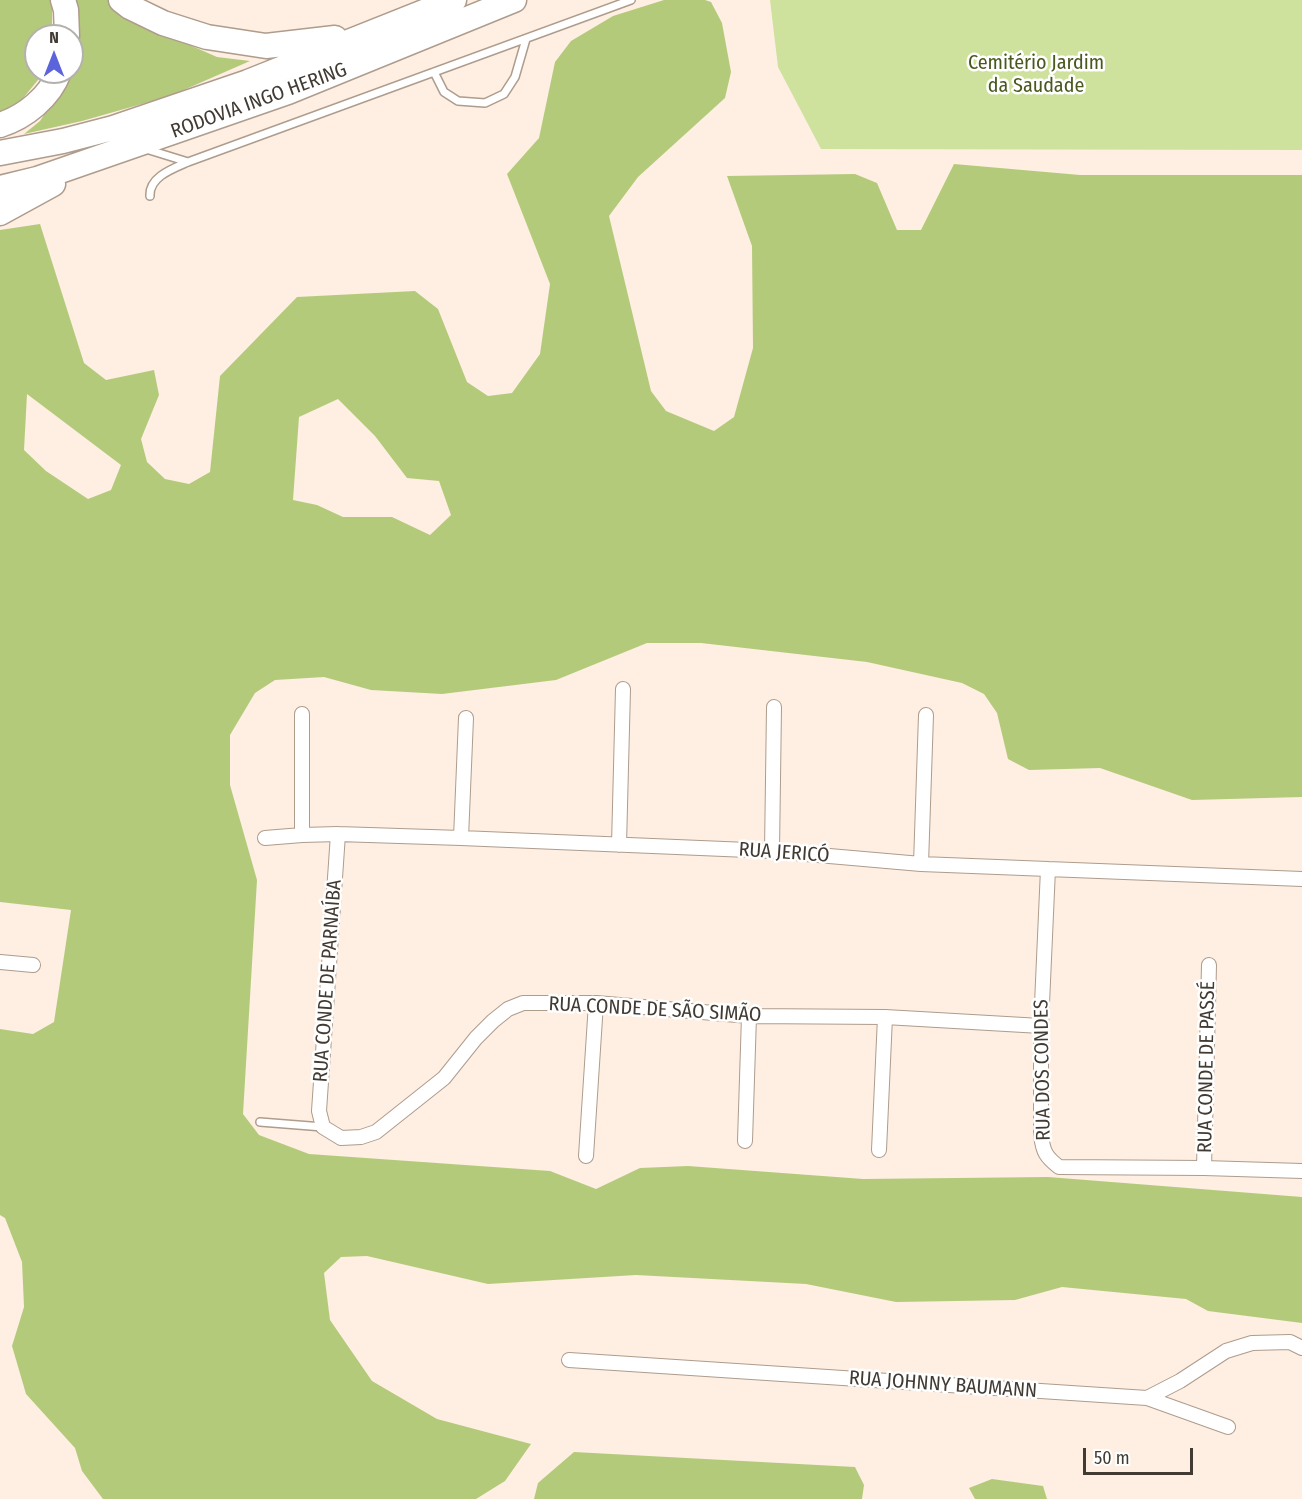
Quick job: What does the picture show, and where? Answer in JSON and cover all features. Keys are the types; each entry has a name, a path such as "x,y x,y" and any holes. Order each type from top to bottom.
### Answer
{"highway":[{"path":"63,0 66,24"},
{"path":"121,0 163,23 207,37 266,46 331,39 421,13"},
{"name":"RODOVIA INGO HERING","path":"0,153 63,141 113,128 248,82 454,0"},
{"name":"RODOVIA INGO HERING","path":"0,188 37,179 105,157 288,92 514,0"},
{"path":"0,125 8,123 37,104 53,84"},
{"path":"0,213 105,157"}],"street":[{"path":"619,845 623,689"},
{"path":"772,851 774,707"},
{"path":"302,714 302,835"},
{"path":"921,864 926,715"},
{"path":"461,838 466,718"},
{"name":"RUA JERICÓ","path":"265,838 338,834 461,838 772,851 921,864 1302,879"},
{"name":"RUA CONDE DE PARNAÍBA","path":"323,1126 319,1111 338,834"},
{"name":"RUA DOS CONDES","path":"1048,869 1041,1026 1041,1135 1042,1147 1048,1158 1059,1167 1302,1171"},
{"path":"0,962 33,965"},
{"name":"RUA CONDE DE PASSÉ","path":"1204,1168 1209,965"},
{"name":"RUA CONDE DE SÃO SIMÃO","path":"323,1126 341,1138 361,1137 376,1132 444,1078 476,1038 508,1009 523,1003 596,1003 749,1016 885,1017 1041,1026"},
{"path":"586,1156 596,1003"},
{"path":"745,1141 749,1016"},
{"path":"879,1150 885,1017"},
{"path":"1147,1398 1180,1381 1226,1351 1252,1343 1290,1342 1302,1348"},
{"name":"RUA JOHNNY BAUMANN","path":"569,1360 1147,1398 1228,1427"}],"lane":[{"path":"150,196 149,189 152,184 167,171 188,162 631,0"},
{"path":"434,72 444,92 458,102 485,104 504,94 515,77 526,39"},
{"path":"135,146 188,162"},
{"path":"260,1122 323,1126"}],"green space":[{"path":"0,0 52,0 52,24 24,24 24,84 35,84 15,108 0,115"},
{"path":"72,0 109,0 135,21 217,57 250,61 170,96 82,121 24,134 40,121 64,84 84,84 84,24 75,24"},
{"path":"664,0 705,0 711,2 722,23 731,72 725,98 638,177 609,216 651,391 666,411 714,431 734,417 753,348 752,246 727,176 855,174 877,183 897,230 921,230 954,164 1080,175 1302,175 1302,797 1192,800 1100,768 1029,770 1008,759 997,713 984,694 962,683 867,662 701,643 647,643 556,680 442,694 371,690 324,677 275,680 255,693 230,735 230,785 257,880 243,1114 259,1135 309,1154 550,1171 596,1189 640,1168 688,1166 863,1179 1048,1177 1302,1197 1302,1323 1208,1311 1186,1299 1062,1287 1015,1300 896,1302 806,1284 636,1275 488,1284 367,1256 341,1257 324,1273 330,1320 372,1381 437,1419 531,1444 505,1481 476,1499 103,1499 82,1471 75,1448 26,1394 12,1346 24,1307 22,1262 5,1218 0,1215 0,1029 33,1034 54,1022 71,910 0,902 0,230 40,224 84,363 106,380 154,370 159,395 141,439 147,462 165,479 189,484 210,472 220,376 297,297 415,291 438,309 467,382 488,396 512,393 540,354 550,284 507,174 539,138 555,62 571,41 613,16","holes":["27,394 121,465 111,490 88,499 46,471 24,450","338,399 375,436 407,478 439,481 451,515 430,535 392,517 343,517 317,505 293,500 299,417"]},
{"name":"Cemitério Jardim da Saudade","path":"770,0 1302,0 1302,150 821,149 778,67"},
{"path":"574,1452 855,1467 864,1485 862,1499 534,1499 538,1483"},
{"path":"992,1479 1043,1486 1047,1499 975,1499 969,1488"}]}
